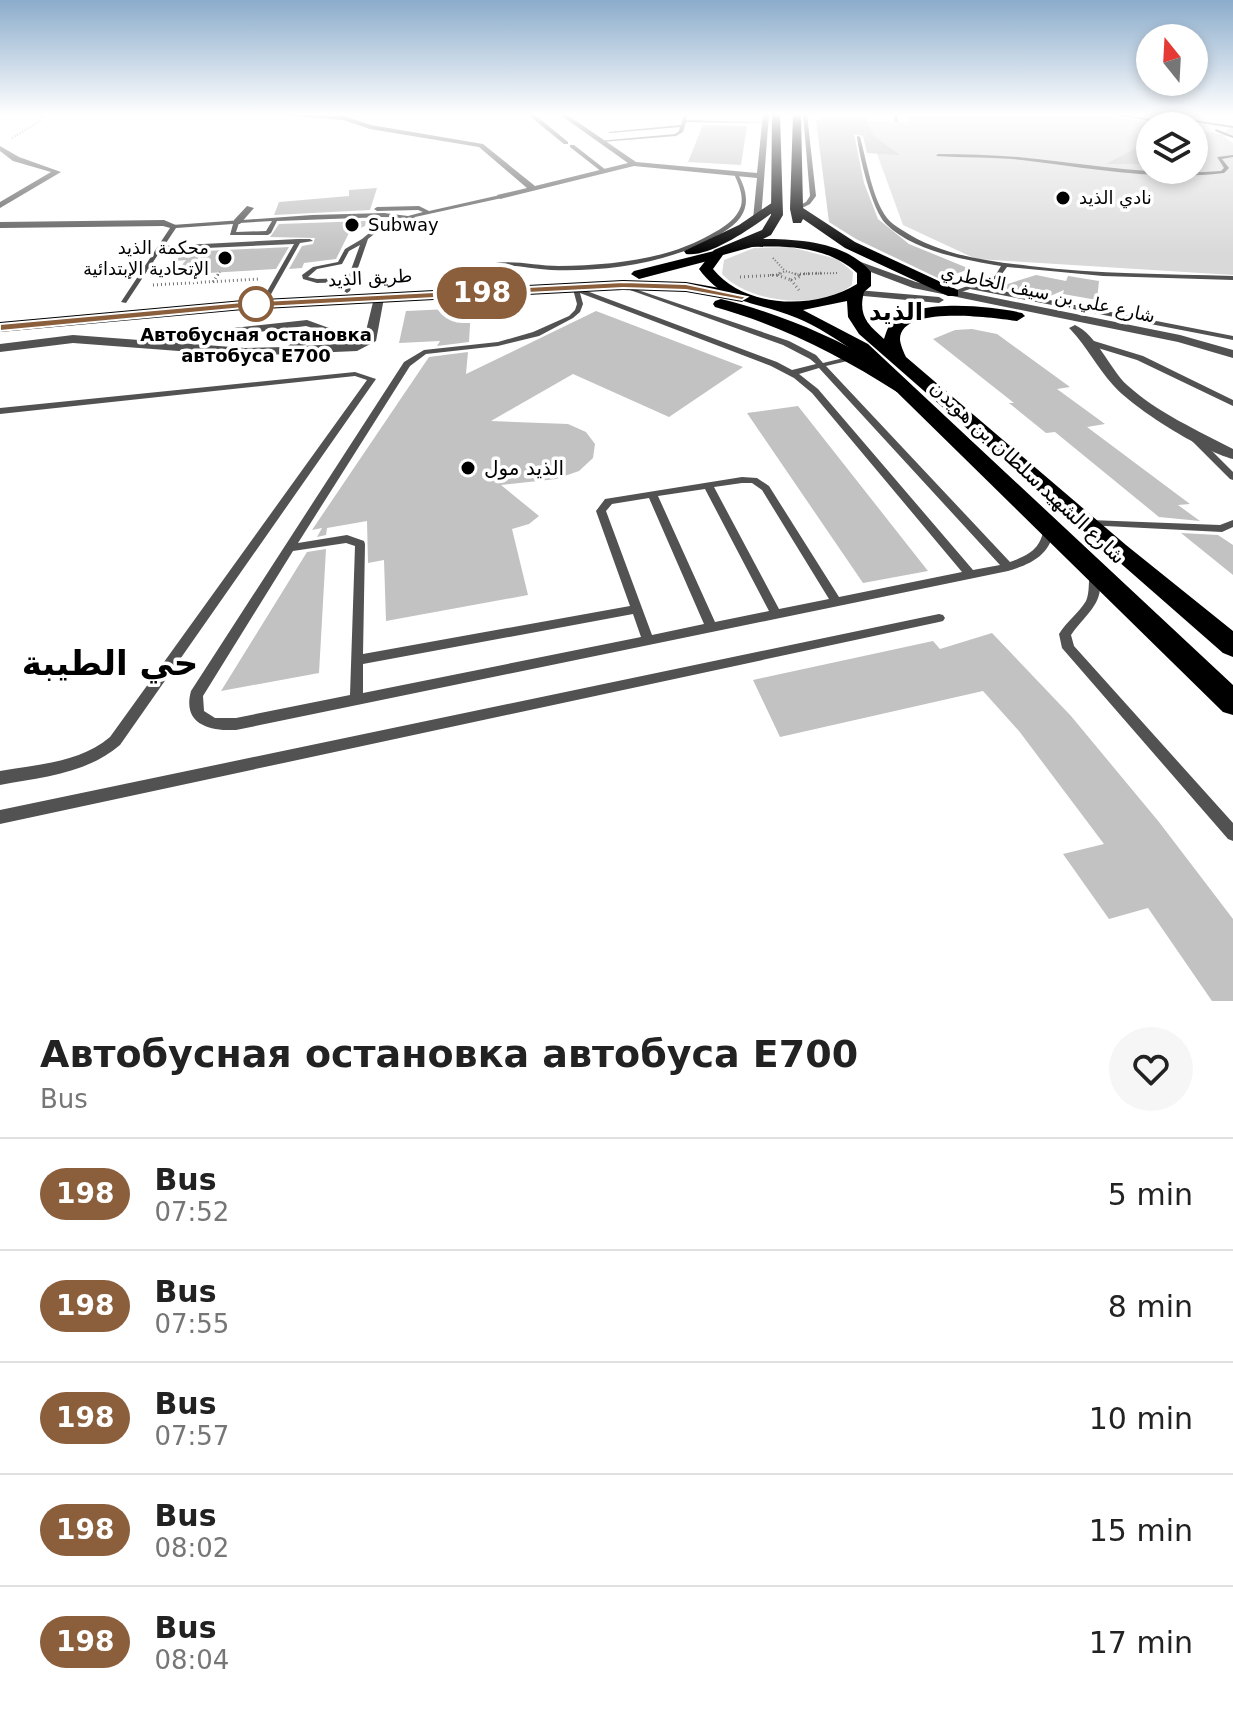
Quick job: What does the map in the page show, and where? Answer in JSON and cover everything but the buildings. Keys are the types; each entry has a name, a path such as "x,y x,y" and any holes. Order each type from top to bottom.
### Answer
{"highway":[{"path":"776,161 777,215 773,226 714,255 706,269 717,285 742,297 770,303 820,304 857,293 864,286 857,265 802,231 796,209 799,161"},
{"path":"760,198 776,204"},
{"path":"548,279 611,271 705,247 757,219 776,204"},
{"path":"796,209 850,245 953,293"},
{"path":"737,246 769,242 803,245 857,265"},
{"name":"طريق الذيد","path":"0,315 124,302 268,295 348,286 635,274 667,269 714,255"},
{"name":"طريق الذيد","path":"0,327 141,313 660,285 742,297"},
{"path":"576,289 633,290 714,302 756,313 821,337 904,388"},
{"name":"شارع الشهيد سلطان بن هويدن","path":"857,293 851,307 857,322 898,361 1233,646"},
{"name":"شارع الشهيد سلطان بن هويدن","path":"770,303 839,332 862,348 1233,703"},
{"path":"898,361 890,347 890,338 896,327 913,317 953,310 1017,316"}],"street":[{"path":"0,205 57,172 21,161"},
{"path":"502,161 532,188"},
{"path":"629,161 634,164"},
{"path":"757,219 763,161"},
{"path":"498,198 634,164 762,172"},
{"path":"498,198 530,193 548,185"},
{"path":"237,222 250,208"},
{"path":"0,225 164,223 174,226"},
{"name":"شارع علي بن سيف الخاطري","path":"857,265 913,285 1180,339 1233,355"},
{"name":"شارع علي بن سيف الخاطري","path":"857,293 909,296 1181,349 1233,355"},
{"path":"0,348 73,339 144,342 198,350 279,352 365,344 370,341 379,298"},
{"path":"144,342 307,323 323,328 303,343 279,352"},
{"path":"1075,328 1091,343 1123,388 1184,428 1233,455"}],"lane":[{"path":"591,161 604,171"},
{"path":"796,209 808,203 813,196 810,161"},
{"path":"865,161 883,217 889,224 911,238 960,258 1004,267 1233,278"},
{"path":"1034,161 1093,170 1152,173 1222,172 1227,168 1221,161"},
{"path":"497,282 480,274 481,268 498,264 553,268 602,265 658,255 700,243 727,227 743,211 746,196 735,170"},
{"path":"312,217 498,198"},
{"path":"364,240 348,286 311,281 305,275 315,268 338,264 347,250 376,229 498,198"},
{"path":"413,207 430,213"},
{"path":"124,302 174,226 312,217 391,215 413,218"},
{"path":"237,222 232,234 240,236 270,232 275,220"},
{"path":"268,295 298,241"},
{"path":"160,248 310,241"},
{"path":"953,293 997,277 1004,267"},
{"path":"970,287 1233,338"},
{"path":"576,289 792,373 815,391 970,574"},
{"path":"576,289 580,304 578,311 536,334 498,344 438,350 413,357 196,695 197,714 214,724 236,724 1008,567 1039,552 1049,535 1049,525"},
{"path":"633,290 786,343 821,364 1008,567"},
{"path":"1091,343 1140,358 1233,403"},
{"path":"792,373 855,357"},
{"path":"0,411 347,375 363,375 372,379 115,741 98,755 84,760 0,778"},
{"path":"1184,428 1233,477"},
{"path":"648,640 602,508 609,501 748,480 763,485 836,601"},
{"path":"708,485 776,614"},
{"path":"652,494 711,627"},
{"path":"1090,523 1222,529 1233,523"},
{"path":"290,548 347,539 360,544 356,699"},
{"path":"1093,566 1095,597 1065,634 1068,648 1233,834"},
{"path":"357,660 637,609"},
{"path":"0,817 939,618"}],"path":[{"path":"800,274 799,278 791,280 777,275 785,271 800,274 857,265"},
{"path":"213,282 220,272"},
{"path":"134,286 277,278"}],"shaded area":[{"name":"نادي الذيد","path":"880,161 1136,161 1136,184 1208,184 1208,161 1233,161 1233,275 976,259 903,225"},
{"path":"790,247 837,259 853,272 852,285 822,298 785,300 749,292 722,274 724,260 754,248"}],"bus line":[{"name":"198","path":"0,327 243,305 623,285 686,287 742,297"}],"place":[{"name":"نادي الذيد","path":"1063,198"},
{"name":"Subway","path":"352,225"},
{"name":"محكمة الذيد الإتحادية الإبتدائية","path":"225,258"},
{"name":"Автобусная остановка автобуса Е700","path":"256,304"},
{"name":"الذيد مول","path":"468,468"}],"district":[{"name":"الذيد","path":"896,312"},
{"name":"حي الطيبة","path":"110,663"}]}
